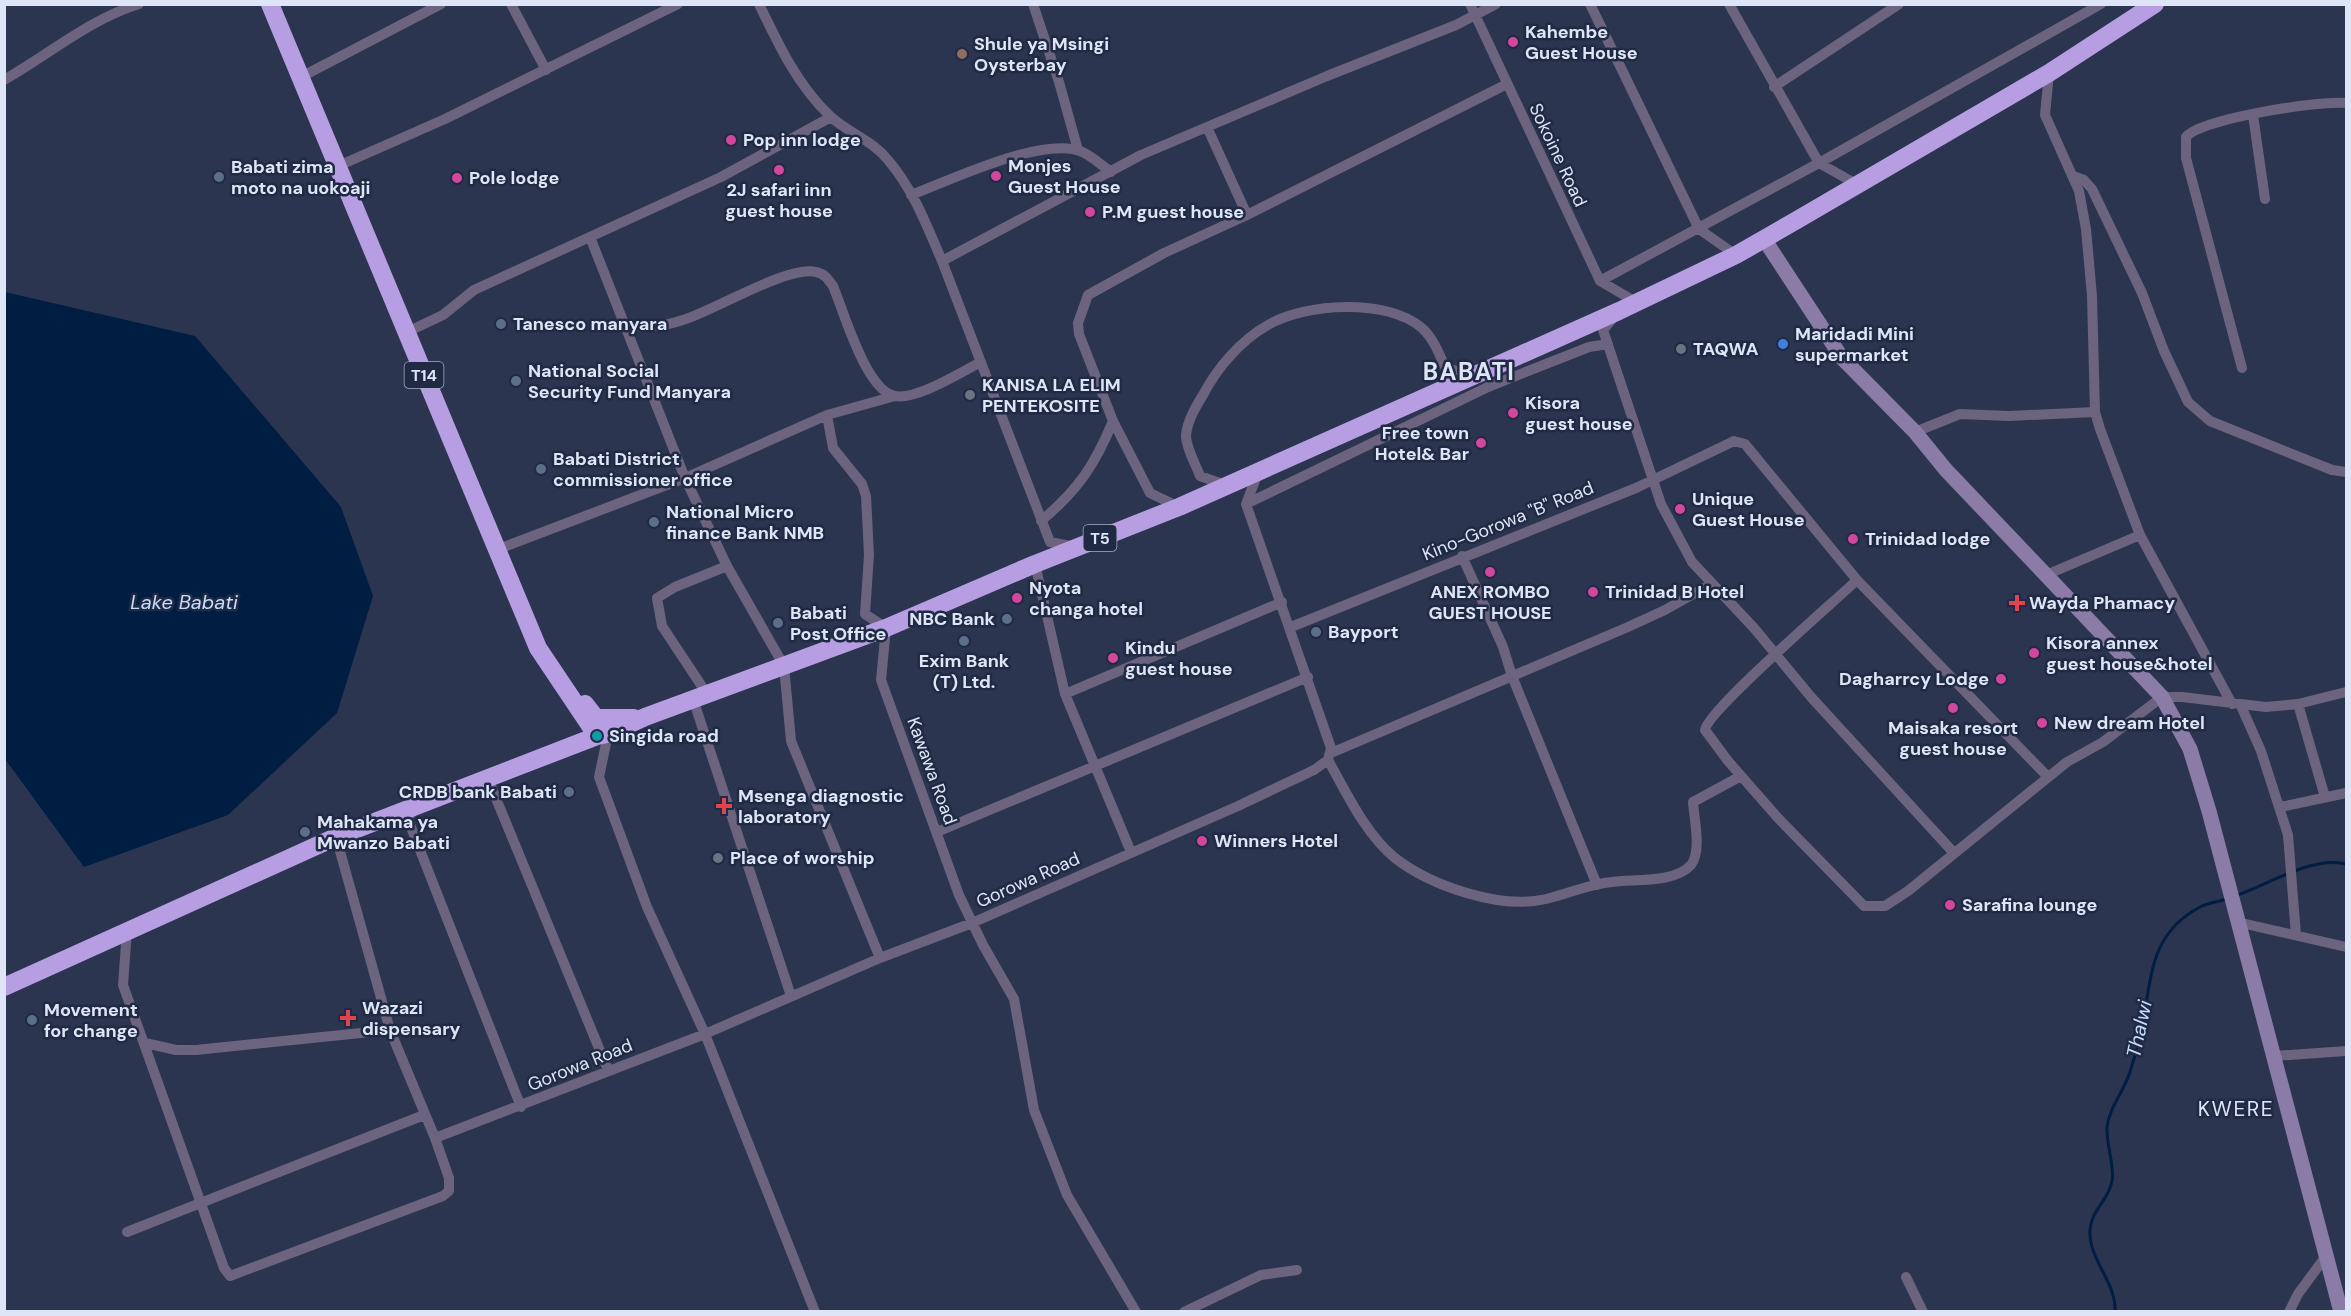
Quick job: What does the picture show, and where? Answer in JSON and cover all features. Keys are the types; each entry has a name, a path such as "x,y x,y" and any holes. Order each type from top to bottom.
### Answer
{"highway":[{"name":"T14","path":"270,4 538,648 602,735"},
{"name":"T5","path":"4,987 336,837 700,696 886,628 1035,564 1179,507 1619,311 1736,255 1764,239 2049,73 2155,4"},
{"name":"T14","path":"538,648 596,718 645,717"}],"street":[{"path":"4,80 88,28 123,9 139,4"},
{"path":"301,77 441,4"},
{"path":"512,4 546,70"},
{"path":"336,167 391,145 678,4"},
{"path":"759,4 806,89 831,117 875,147 898,172 942,261 1050,542 1077,547"},
{"path":"1033,4 1059,82 1078,150"},
{"name":"Sokoine Road","path":"1470,4 1599,281"},
{"path":"942,261 1141,155 1476,16 1496,4"},
{"path":"1590,4 1699,229 1736,255"},
{"path":"1729,4 1819,163 1858,185"},
{"path":"1774,87 1899,4"},
{"path":"1599,281 1819,163 2101,4"},
{"path":"2049,73 2044,115 2079,191 2088,250 2095,412 2106,452 2140,535 2236,705 2253,727 2281,807 2291,850 2296,935"},
{"path":"1179,507 1150,493 1113,421 1079,334 1078,323 1085,299 1094,290 1164,253 1247,215 1507,84"},
{"path":"2242,368 2184,146 2188,134 2197,127 2253,115 2321,102 2346,103"},
{"path":"2253,115 2265,199"},
{"path":"407,332 443,315 474,290 721,177 831,117"},
{"path":"1207,127 1247,215"},
{"path":"911,195 1038,150 1052,148 1078,150 1111,172"},
{"path":"2073,176 2084,180 2092,189 2133,275 2175,378 2188,402 2218,424 2332,470 2346,472"},
{"path":"590,237 685,478 727,566 784,666 792,741 880,958"},
{"path":"1764,239 1842,358 1915,432 1946,471 2162,697 2196,765 2341,1311"},
{"path":"625,326 651,329 686,320 776,281 814,271 825,275 833,286 872,379 883,390 895,396"},
{"path":"1599,281 1636,302"},
{"path":"1228,486 1200,476 1186,437 1190,422 1210,381 1237,349 1267,325 1287,316 1312,310 1370,308 1393,313 1411,321 1426,332 1445,367 1472,377"},
{"path":"1619,311 1603,330 1669,523 1692,562 1755,628 1776,656 1954,854"},
{"path":"1246,504 1488,387 1589,347 1608,344"},
{"path":"496,550 685,478 827,414 934,386 981,362"},
{"path":"1488,387 1500,364"},
{"path":"1915,432 1960,414 2009,416 2095,412"},
{"path":"827,414 835,452 862,484 866,495 869,555 865,614 886,628"},
{"path":"1041,521 1065,501 1085,479 1102,449 1113,421"},
{"name":"Kino-Gorowa \"B\" Road","path":"1291,627 1653,480 1734,441 1744,444 1857,580"},
{"path":"1258,473 1246,504 1308,677 1330,757 1384,847 1396,858 1425,874 1483,898 1500,902 1545,899 1597,885 1681,873 1691,864 1696,855 1693,802 1740,776"},
{"path":"2046,575 2140,535"},
{"path":"1462,556 1503,647 1512,676 1597,885"},
{"path":"1035,564 1065,694 1131,852"},
{"path":"727,566 675,587 657,598 662,626 700,696 791,996"},
{"path":"2048,777 1857,580 1737,692 1705,726 1706,733 1740,776 1864,906 1878,907 1896,900 2004,816 2074,757 2103,742 2162,697 2182,697 2266,707 2298,704 2346,692"},
{"name":"Gorowa Road","path":"435,1138 454,1133 608,1070 705,1034 880,958 972,923 1265,794 1314,770 1330,757 1665,610 1711,584"},
{"path":"1065,694 1282,602"},
{"name":"Kawawa Road","path":"886,628 881,680 972,923 1014,999 1034,1110 1067,1196 1136,1311"},
{"path":"937,832 1308,677"},
{"path":"2298,704 2325,797"},
{"path":"602,735 599,777 647,907 705,1034 814,1311"},
{"path":"488,779 608,1070"},
{"path":"2281,807 2346,793"},
{"path":"424,802 407,817 521,1107"},
{"path":"127,930 123,985 224,1268 233,1277 443,1196 448,1191 449,1178 435,1138 390,1030 336,837"},
{"path":"2235,915 2296,935 2346,947"},
{"path":"145,1043 176,1050 196,1050 390,1030"},
{"path":"2274,1056 2346,1050"},
{"path":"127,1232 424,1115"},
{"path":"2289,1311 2298,1294 2326,1256"},
{"path":"1184,1311 1261,1275 1297,1270"},
{"path":"1906,1277 1923,1311"}],"water":[{"name":"Lake Babati","path":"5,292 195,336 341,507 373,596 337,713 228,815 84,867 5,759"}],"waterway":[{"name":"Thalwi","path":"2235,896 2305,868 2333,862 2346,864"},
{"name":"Thalwi","path":"2115,1312 2112,1291 2093,1251 2090,1230 2093,1217 2112,1181 2107,1133 2108,1120 2130,1072 2141,1034 2150,980 2158,952 2173,927 2185,917 2203,906 2226,899"}],"place":[{"name":"Kahembe Guest House","path":"1513,42"},
{"name":"Shule ya Msingi Oysterbay","path":"962,54"},
{"name":"Pop inn lodge","path":"731,140"},
{"name":"2J safari inn guest house","path":"779,170"},
{"name":"Monjes Guest House","path":"996,176"},
{"name":"Babati zima moto na uokoaji","path":"219,177"},
{"name":"Pole lodge","path":"457,178"},
{"name":"P.M guest house","path":"1090,212"},
{"name":"Tanesco manyara","path":"501,324"},
{"name":"Maridadi Mini supermarket","path":"1783,344"},
{"name":"TAQWA","path":"1681,349"},
{"name":"National Social Security Fund Manyara","path":"516,381"},
{"name":"KANISA LA ELIM PENTEKOSITE","path":"970,395"},
{"name":"Kisora guest house","path":"1513,413"},
{"name":"Free town Hotel& Bar","path":"1481,443"},
{"name":"Babati District commissioner office","path":"541,469"},
{"name":"Unique Guest House","path":"1680,509"},
{"name":"National Micro finance Bank NMB","path":"654,522"},
{"name":"Trinidad lodge","path":"1853,539"},
{"name":"ANEX ROMBO GUEST HOUSE","path":"1490,572"},
{"name":"Trinidad B Hotel","path":"1593,592"},
{"name":"Nyota changa hotel","path":"1017,598"},
{"name":"Wayda Phamacy","path":"2017,603"},
{"name":"NBC Bank","path":"1007,619"},
{"name":"Babati Post Office","path":"778,623"},
{"name":"Bayport","path":"1316,632"},
{"name":"Exim Bank (T) Ltd.","path":"964,641"},
{"name":"Kisora annex guest house&hotel","path":"2034,653"},
{"name":"Kindu guest house","path":"1113,658"},
{"name":"Dagharrcy Lodge","path":"2001,679"},
{"name":"Maisaka resort guest house","path":"1953,708"},
{"name":"New dream Hotel","path":"2042,723"},
{"name":"Singida road","path":"597,736"},
{"name":"CRDB bank Babati","path":"569,792"},
{"name":"Msenga diagnostic laboratory","path":"724,806"},
{"name":"Mahakama ya Mwanzo Babati","path":"305,832"},
{"name":"Winners Hotel","path":"1202,841"},
{"name":"Place of worship","path":"718,858"},
{"name":"Sarafina lounge","path":"1950,905"},
{"name":"Wazazi dispensary","path":"348,1018"},
{"name":"Movement for change","path":"32,1020"}],"district":[{"name":"BABATI","path":"1469,372"},
{"name":"KWERE","path":"2236,1109"}]}
